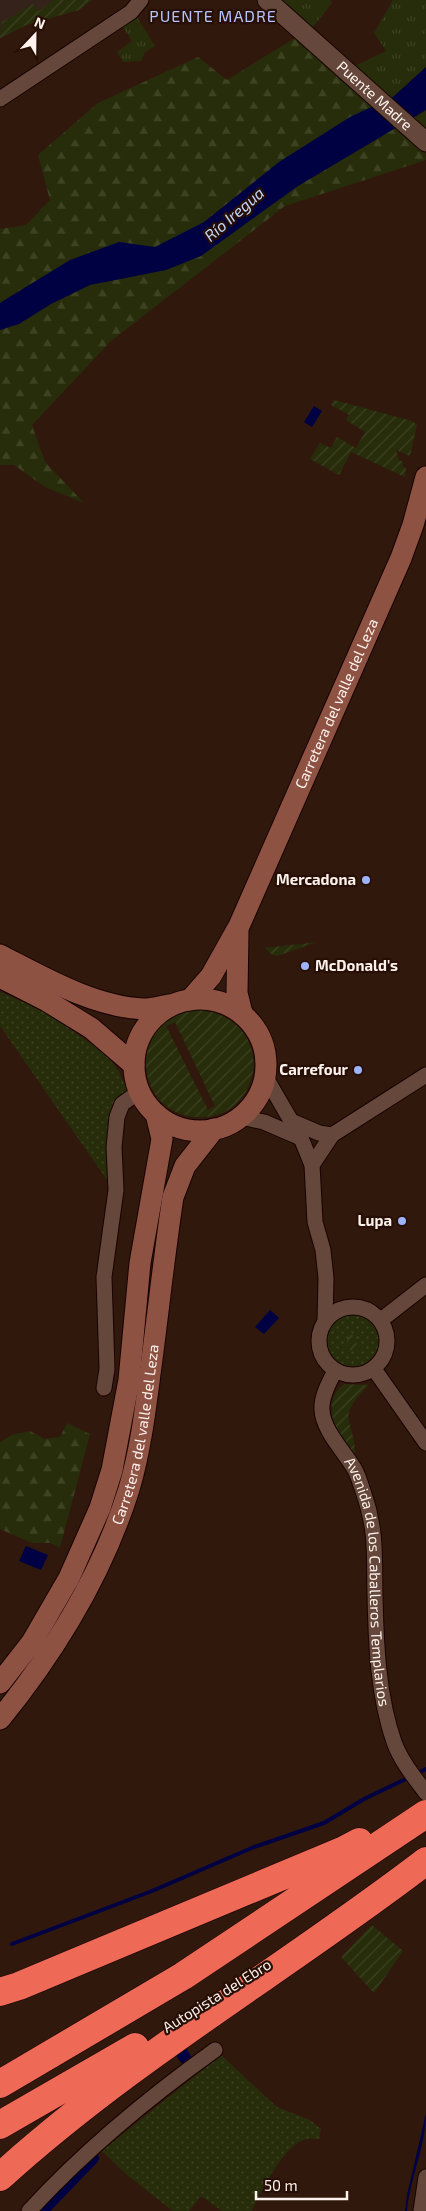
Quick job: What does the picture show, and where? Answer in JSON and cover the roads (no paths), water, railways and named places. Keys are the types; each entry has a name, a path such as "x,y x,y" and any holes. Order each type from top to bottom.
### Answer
{"highway":[{"path":"0,1992 333,1855 425,1804"},
{"path":"0,2084 183,1976 425,1804"},
{"name":"Autopista del Ebro","path":"0,2125 92,2073 232,1987 426,1856"},
{"path":"0,2177 72,2114 128,2071 332,1931 426,1861"}],"main road":[{"name":"Carretera del valle del Leza","path":"181,1002 211,976 239,926 401,558 414,524 426,477"},
{"name":"Carretera del valle del Leza","path":"239,926 237,993 242,1013"},
{"path":"0,955 78,992 116,1005 145,1009 181,1002 206,999 222,1002 242,1013 255,1028 261,1039 266,1064 265,1076 257,1099 241,1117 214,1129 189,1130 177,1126 156,1114 140,1092 134,1065 136,1050 149,1023 181,1002"},
{"path":"0,977 47,1001 91,1028 134,1065"},
{"name":"Carretera del valle del Leza","path":"0,1683 32,1642 69,1578 94,1524 112,1470 129,1380 140,1263 162,1139 156,1114"},
{"name":"Carretera del valle del Leza","path":"0,1719 43,1663 75,1614 97,1570 129,1489 147,1404 173,1197 185,1166 214,1129"}],"street":[{"path":"0,99 131,12 141,0"},
{"name":"Puente Madre","path":"267,0 426,142"},
{"path":"312,1165 332,1135 426,1075"},
{"path":"265,1076 301,1138 312,1165 315,1222 323,1250 327,1296 326,1321"},
{"path":"104,1388 107,1369 104,1277 116,1190 114,1147 117,1117 122,1104 140,1092"},
{"path":"241,1117 264,1122 301,1138"},
{"path":"291,1121 319,1134 332,1135"},
{"path":"381,1320 426,1285"},
{"path":"327,1296 348,1307 364,1308 381,1320 388,1341 384,1356 374,1368 358,1375 341,1374 334,1371 320,1350 321,1330 326,1321 333,1313 348,1307"},
{"path":"374,1368 426,1443"},
{"name":"Avenida de los Caballeros Templarios","path":"334,1371 326,1390 322,1410 327,1426 355,1471 371,1512 376,1549 375,1594 381,1688 395,1742 425,1804"},
{"path":"29,2211 71,2167 131,2113 214,2050"},
{"path":"421,2211 426,2177"}],"water":[{"name":"Río Iregua","path":"426,67 426,110 298,186 201,256 166,270 90,285 51,304 19,324 0,330 0,303 3,301 70,260 119,242 155,247 204,222 279,162 350,117 393,97"},
{"path":"314,406 322,411 312,427 304,422"},
{"path":"270,1310 279,1318 264,1334 255,1327"},
{"path":"26,1546 48,1555 41,1570 19,1561"},
{"path":"426,2113 423,2138 407,2211 405,2211 407,2195"}],"waterway":[{"path":"416,1774 426,1769"},
{"path":"12,1944 152,1891 254,1847 324,1823 364,1799 410,1777"},
{"path":"180,2050 185,2058"},
{"path":"42,2211 93,2158"}],"place":[{"name":"Mercadona","path":"366,880"},
{"name":"McDonald's","path":"305,966"},
{"name":"Carrefour","path":"358,1070"},
{"name":"Lupa","path":"402,1221"}],"district":[{"name":"PUENTE MADRE","path":"213,16"}]}
